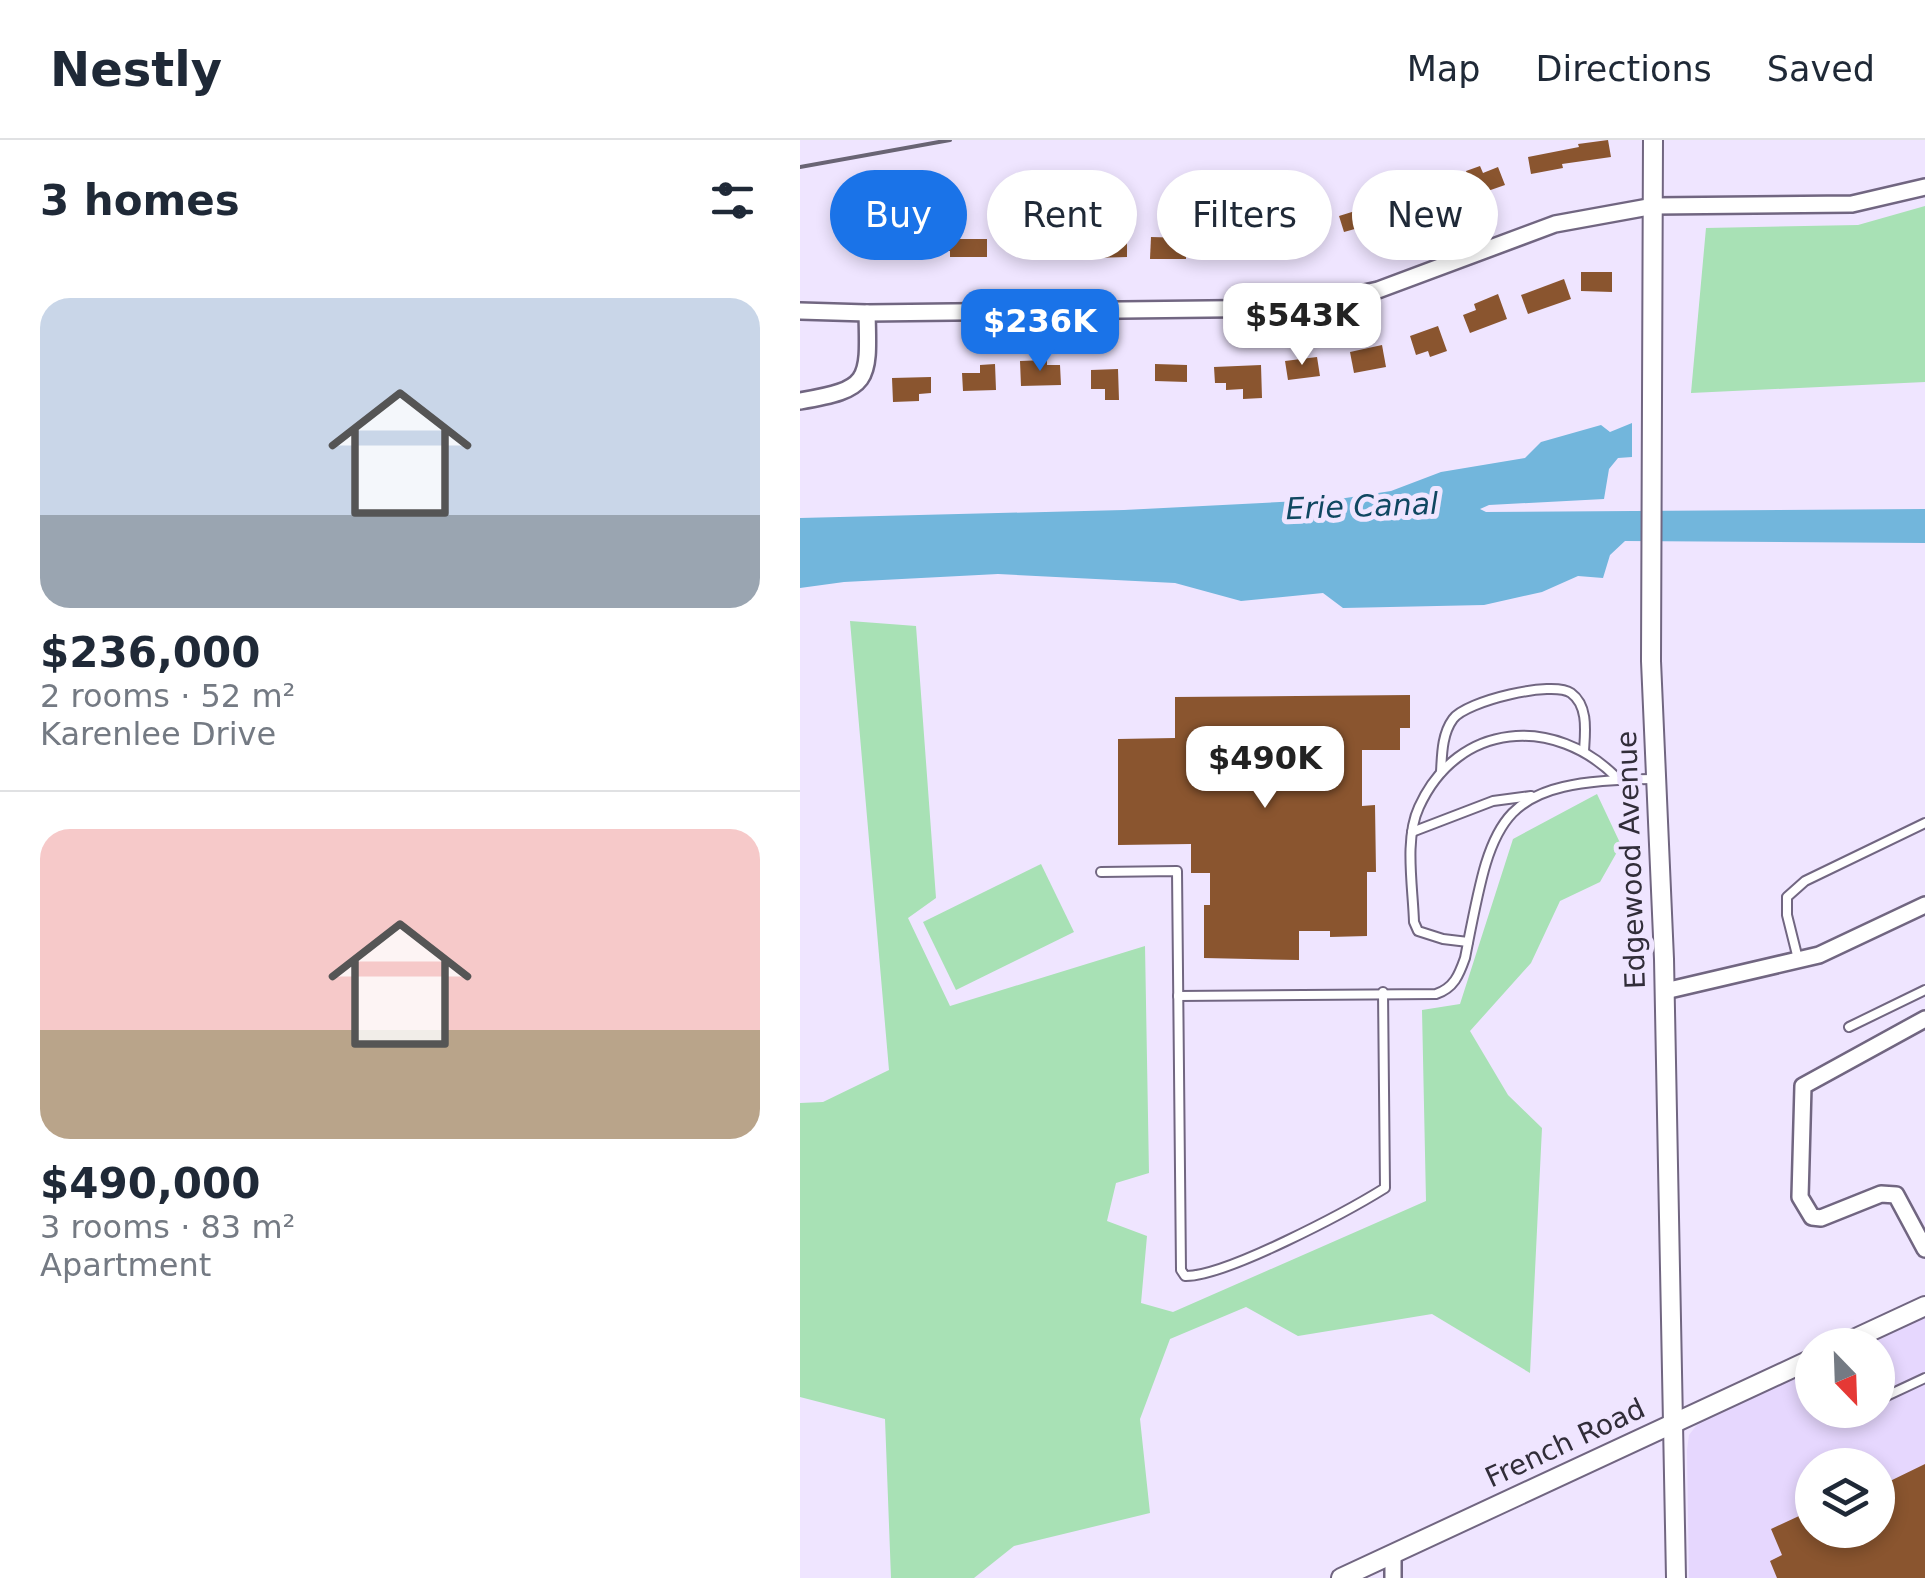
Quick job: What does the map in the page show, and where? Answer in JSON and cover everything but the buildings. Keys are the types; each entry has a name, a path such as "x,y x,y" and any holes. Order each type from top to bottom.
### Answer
{"street":[{"name":"Edgewood Avenue","path":"1653,140 1651,594 1676,1578"},
{"path":"800,311 867,314 1297,308 1378,290 1555,224 1654,206 1852,204 1925,187"},
{"path":"800,401 844,393 856,386 864,374 868,353 867,314"},
{"path":"1664,991 1834,950 1923,912"},
{"path":"1925,1020 1803,1086 1800,1164 1800,1197 1812,1217 1820,1218 1889,1193 1901,1202 1925,1249"},
{"path":"1878,1328 1925,1306"},
{"name":"French Road","path":"1341,1578 1795,1366"},
{"path":"1394,1554 1394,1578"}],"lane":[{"path":"1441,772 1446,732 1459,712 1516,693 1562,689 1573,694 1583,708 1584,752"},
{"path":"1468,942 1418,931 1414,922 1412,832 1418,808 1441,772 1460,756 1484,744 1528,734 1584,752 1598,759 1617,778"},
{"path":"1412,832 1493,801 1531,796 1551,788 1617,778 1654,779"},
{"path":"1178,996 1446,991 1459,974 1490,846 1501,826 1531,796"},
{"path":"1799,960 1787,916 1787,897 1805,881 1925,823"},
{"path":"1101,872 1177,870 1181,1270 1185,1276 1223,1268 1354,1207 1385,1188 1384,992"},
{"path":"1849,1026 1925,990"},
{"path":"1895,1392 1925,1378"}],"shaded area":[{"path":"1925,1317 1925,1578 1689,1578 1687,1450 1689,1435 1706,1418 1795,1377 1795,1428 1895,1428 1895,1331"}],"green space":[{"path":"1925,206 1925,382 1691,393 1706,228 1858,225"},
{"path":"850,621 916,626 936,898 908,918 950,1006 1145,946 1149,1173 1116,1183 1107,1221 1147,1236 1141,1303 1173,1312 1426,1201 1422,1010 1460,1004 1513,839 1597,794 1621,845 1600,882 1560,901 1531,963 1470,1031 1508,1095 1542,1128 1530,1373 1432,1314 1298,1336 1246,1307 1170,1339 1140,1419 1150,1513 1014,1546 974,1578 891,1578 885,1419 800,1397 800,1103 823,1102 889,1070"},
{"path":"1041,864 1074,932 956,990 923,922"}],"water":[{"name":"Erie Canal","path":"1632,423 1632,457 1618,458 1609,469 1604,499 1489,505 1480,509 1925,509 1925,543 1625,541 1610,555 1603,578 1578,576 1542,592 1484,605 1343,608 1323,593 1241,601 1175,583 998,574 800,588 800,518 1124,510 1339,499 1391,491 1441,472 1525,458 1541,442 1601,425 1610,432"}],"railway":[{"path":"800,167 950,140"}]}
